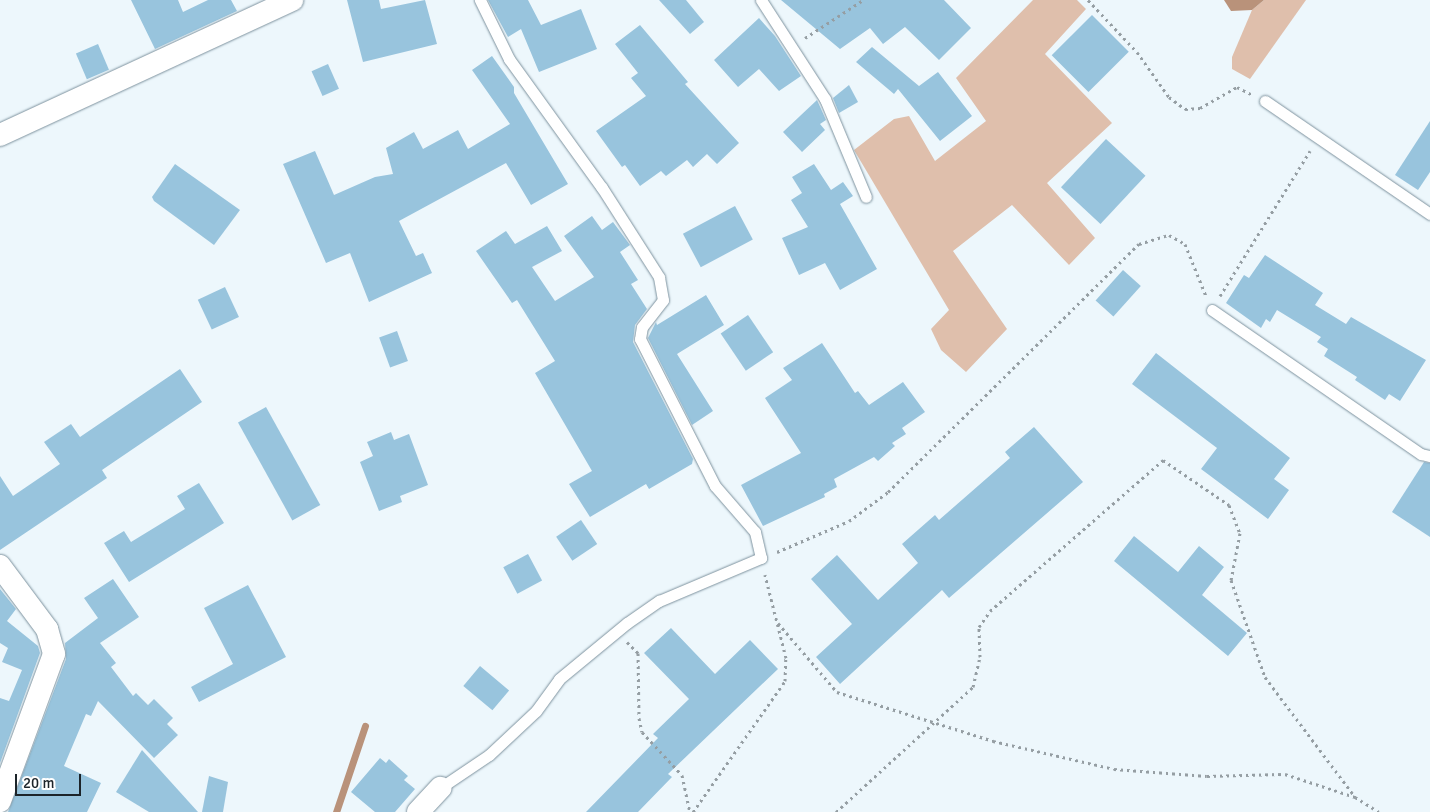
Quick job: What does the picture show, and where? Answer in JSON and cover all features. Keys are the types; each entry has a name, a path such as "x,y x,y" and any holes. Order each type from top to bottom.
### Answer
{"street":[{"path":"0,136 292,0"},
{"path":"0,566 47,629 54,654 0,801"},
{"path":"418,812 440,788"}],"lane":[{"path":"440,788 489,755 536,712 559,679 616,630 659,602 762,558 755,532 715,486 640,339 642,327 663,300 659,277 602,188 509,59 480,0"},
{"path":"761,0 825,99 866,197"},
{"path":"1265,101 1430,214"},
{"path":"1212,310 1421,454 1430,456"}],"path":[{"path":"792,47 863,0"},
{"path":"1088,0 1138,52 1169,97 1185,109 1200,108 1237,87 1265,101"},
{"path":"1212,310 1318,137"},
{"path":"691,812 785,681 786,658 762,558 850,521 888,492 1139,244 1169,234 1185,244 1212,310"},
{"path":"836,812 973,687 980,657 978,627 990,611 1163,460 1228,504 1240,533 1231,580 1265,677 1355,798"},
{"path":"777,622 837,692 936,721 993,741 1114,769 1207,776 1284,774 1355,798 1379,812"},
{"path":"616,630 638,653 638,718 642,732 682,775 691,812"}],"shaded area":[{"path":"1033,0 1077,0 1086,9 1045,54 1112,123 1047,183 1095,238 1069,265 1012,205 953,251 1007,329 966,372 941,350 931,329 949,310 854,150 894,119 909,116 935,161 986,121 956,78"},
{"path":"1224,0 1264,0 1252,10 1231,11"},
{"path":"1264,0 1306,0 1250,79 1232,69 1232,57 1252,10"}],"building":[{"path":"131,0 178,0 183,12 208,0 231,0 237,11 155,49"},
{"path":"347,0 379,0 381,9 425,0 437,44 363,62"},
{"path":"488,0 528,0 541,25 581,9 597,49 539,72 521,29 508,37"},
{"path":"659,0 686,0 704,22 690,34"},
{"path":"781,0 944,0 971,28 939,60 905,27 883,44 870,28 840,49"},
{"path":"1092,15 1129,52 1088,92 1052,55"},
{"path":"759,18 775,36 801,76 779,91 759,69 738,87 714,60"},
{"path":"640,25 688,82 685,84 739,143 717,164 707,154 693,167 687,160 666,176 661,171 640,186 625,165 622,167 596,131 646,96 631,78 638,73 615,44"},
{"path":"98,44 109,70 87,79 76,53"},
{"path":"872,47 919,86 938,72 972,116 940,141 898,89 894,94 856,62"},
{"path":"492,56 514,87 514,93 568,184 531,205 506,163 399,221 416,256 423,253 432,273 369,302 350,253 326,263 283,164 315,151 334,195 375,177 393,174 386,148 414,132 423,149 458,130 468,149 510,124 472,70"},
{"path":"328,64 339,89 323,96 312,71"},
{"path":"849,85 858,102 839,113 833,98"},
{"path":"817,100 826,120 820,124 825,130 802,152 783,132"},
{"path":"1430,121 1430,172 1418,190 1395,175"},
{"path":"1106,139 1145,176 1100,224 1061,187"},
{"path":"175,164 240,210 214,245 154,201 152,197"},
{"path":"814,164 831,190 843,182 853,196 840,204 877,269 840,290 825,263 799,275 782,238 808,227 791,200 802,193 792,177"},
{"path":"735,206 753,240 701,267 683,234"},
{"path":"592,216 602,230 613,222 630,245 620,252 638,280 631,284 647,309 635,325 633,342 693,459 692,464 649,489 646,484 590,517 569,484 592,471 535,373 555,361 517,300 512,303 476,251 506,231 515,244 547,226 562,251 532,267 555,301 594,277 564,236"},
{"path":"1265,255 1323,293 1315,305 1346,324 1351,317 1426,360 1400,401 1389,394 1385,400 1355,380 1357,377 1324,356 1328,349 1317,342 1321,337 1277,310 1270,322 1266,319 1261,328 1226,303 1244,275 1249,278"},
{"path":"1123,270 1141,286 1113,317 1096,300"},
{"path":"225,287 239,317 212,330 198,300"},
{"path":"706,295 724,325 677,354 713,411 692,425 648,338 656,322 657,325"},
{"path":"748,315 773,352 746,371 721,333"},
{"path":"397,331 408,361 390,368 379,337"},
{"path":"822,343 855,393 858,391 869,405 903,382 925,412 902,428 906,434 892,443 895,446 878,461 874,457 834,479 837,487 824,494 825,497 763,526 741,485 801,453 765,398 792,380 783,368"},
{"path":"1156,353 1290,458 1274,479 1289,490 1268,519 1201,469 1217,448 1132,384"},
{"path":"180,369 202,402 102,470 107,478 0,550 0,476 13,496 60,464 44,442 71,424 80,437"},
{"path":"266,407 320,505 292,520 238,423"},
{"path":"1034,427 1083,482 949,598 942,590 840,684 816,657 852,624 811,579 837,555 878,600 918,563 902,544 935,515 939,520 1010,458 1005,452"},
{"path":"391,432 394,440 409,434 428,485 400,496 402,502 379,511 360,462 373,456 367,442"},
{"path":"1424,462 1430,463 1430,537 1392,512"},
{"path":"199,483 224,523 129,582 104,543 124,531 131,542 185,509 177,496"},
{"path":"581,520 597,544 572,561 556,537"},
{"path":"1134,536 1178,572 1199,546 1224,567 1202,595 1247,633 1228,656 1114,561"},
{"path":"528,554 542,580 517,594 503,567"},
{"path":"113,579 139,617 100,643 116,663 111,667 133,696 136,693 148,705 154,699 173,718 167,724 178,735 154,758 98,701 91,716 86,714 64,766 101,783 87,812 8,812 66,659 65,643 98,618 84,598"},
{"path":"248,585 286,657 199,702 191,687 233,664 204,608"},
{"path":"0,589 16,609 7,621 38,646 40,653 0,763 0,698 9,701 22,670 2,662 8,648 0,643"},
{"path":"671,628 715,674 750,640 778,669 668,774 672,777 638,812 586,812 658,738 653,734 689,699 644,653"},
{"path":"480,666 509,690 492,710 463,686"},
{"path":"142,750 198,812 149,812 116,792"},
{"path":"380,758 386,763 389,759 408,776 404,780 415,789 395,812 375,812 351,792"},
{"path":"209,776 228,782 223,812 202,812"}],"waterway":[{"path":"336,812 365,726"}]}
